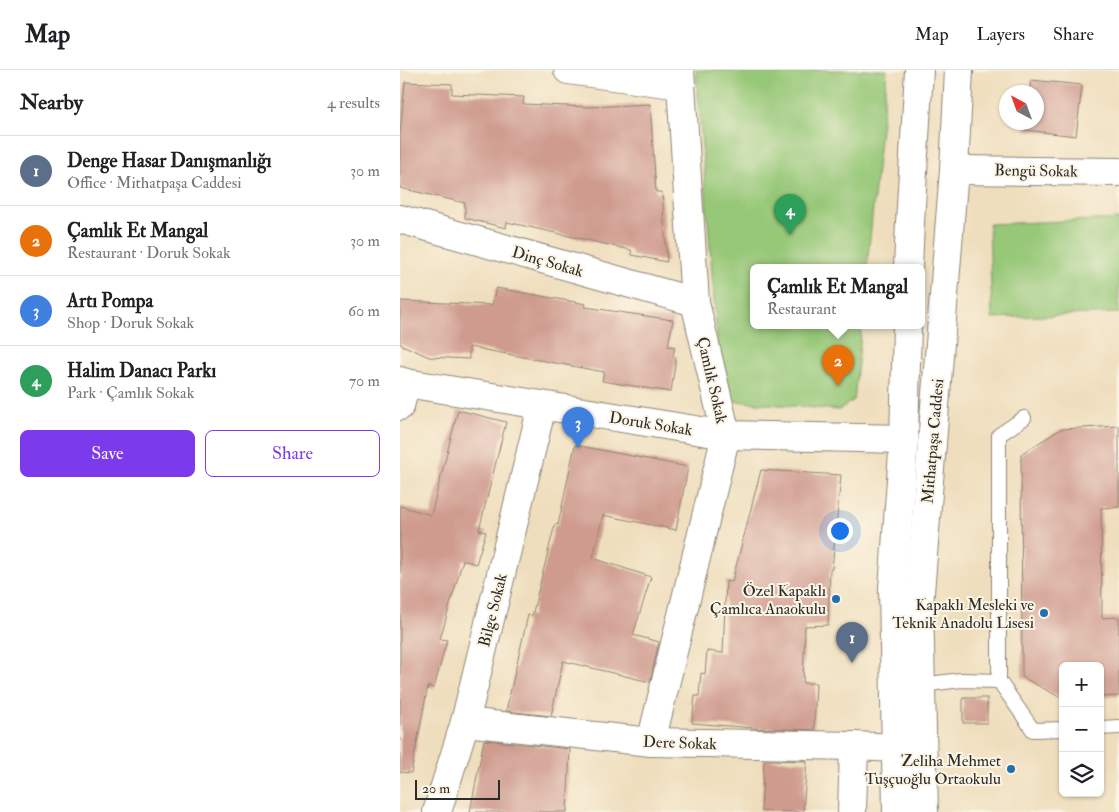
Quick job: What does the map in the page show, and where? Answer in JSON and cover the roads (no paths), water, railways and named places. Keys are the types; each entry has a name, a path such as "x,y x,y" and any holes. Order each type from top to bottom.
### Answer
{"street":[{"path":"568,70 680,77"},
{"path":"908,264 919,70"},
{"name":"Mithatpaşa Caddesi","path":"924,812 919,605 954,170 959,70"},
{"name":"Çamlık Sokak","path":"651,742 726,435 695,302 680,77"},
{"name":"Bengü Sokak","path":"954,170 1119,172"},
{"name":"Dinç Sokak","path":"400,219 695,302"},
{"name":"Mithatpaşa Caddesi","path":"898,812 893,588 904,439 907,329"},
{"name":"Doruk Sokak","path":"402,390 542,406 726,435 904,439"},
{"name":"Bilge Sokak","path":"437,812 465,722 542,406"},
{"name":"Dere Sokak","path":"465,722 651,742 897,748"},
{"path":"852,812 854,746"}],"lane":[{"path":"1024,418 999,435 999,681 1034,730 1059,729"},
{"path":"921,685 961,680 999,681"},
{"path":"1104,728 1119,727"}],"place":[{"name":"Halim Danacı Parkı","path":"790,235"},
{"name":"Çamlık Et Mangal","path":"838,386"},
{"name":"Artı Pompa","path":"578,448"},
{"name":"Özel Kapaklı Çamlıca Anaokulu","path":"836,599"},
{"name":"Kapaklı Mesleki ve Teknik Anadolu Lisesi","path":"1044,613"},
{"name":"Denge Hasar Danışmanlığı","path":"852,663"},
{"name":"Zeliha Mehmet Tuşçuoğlu Ortaokulu","path":"1011,769"}]}
